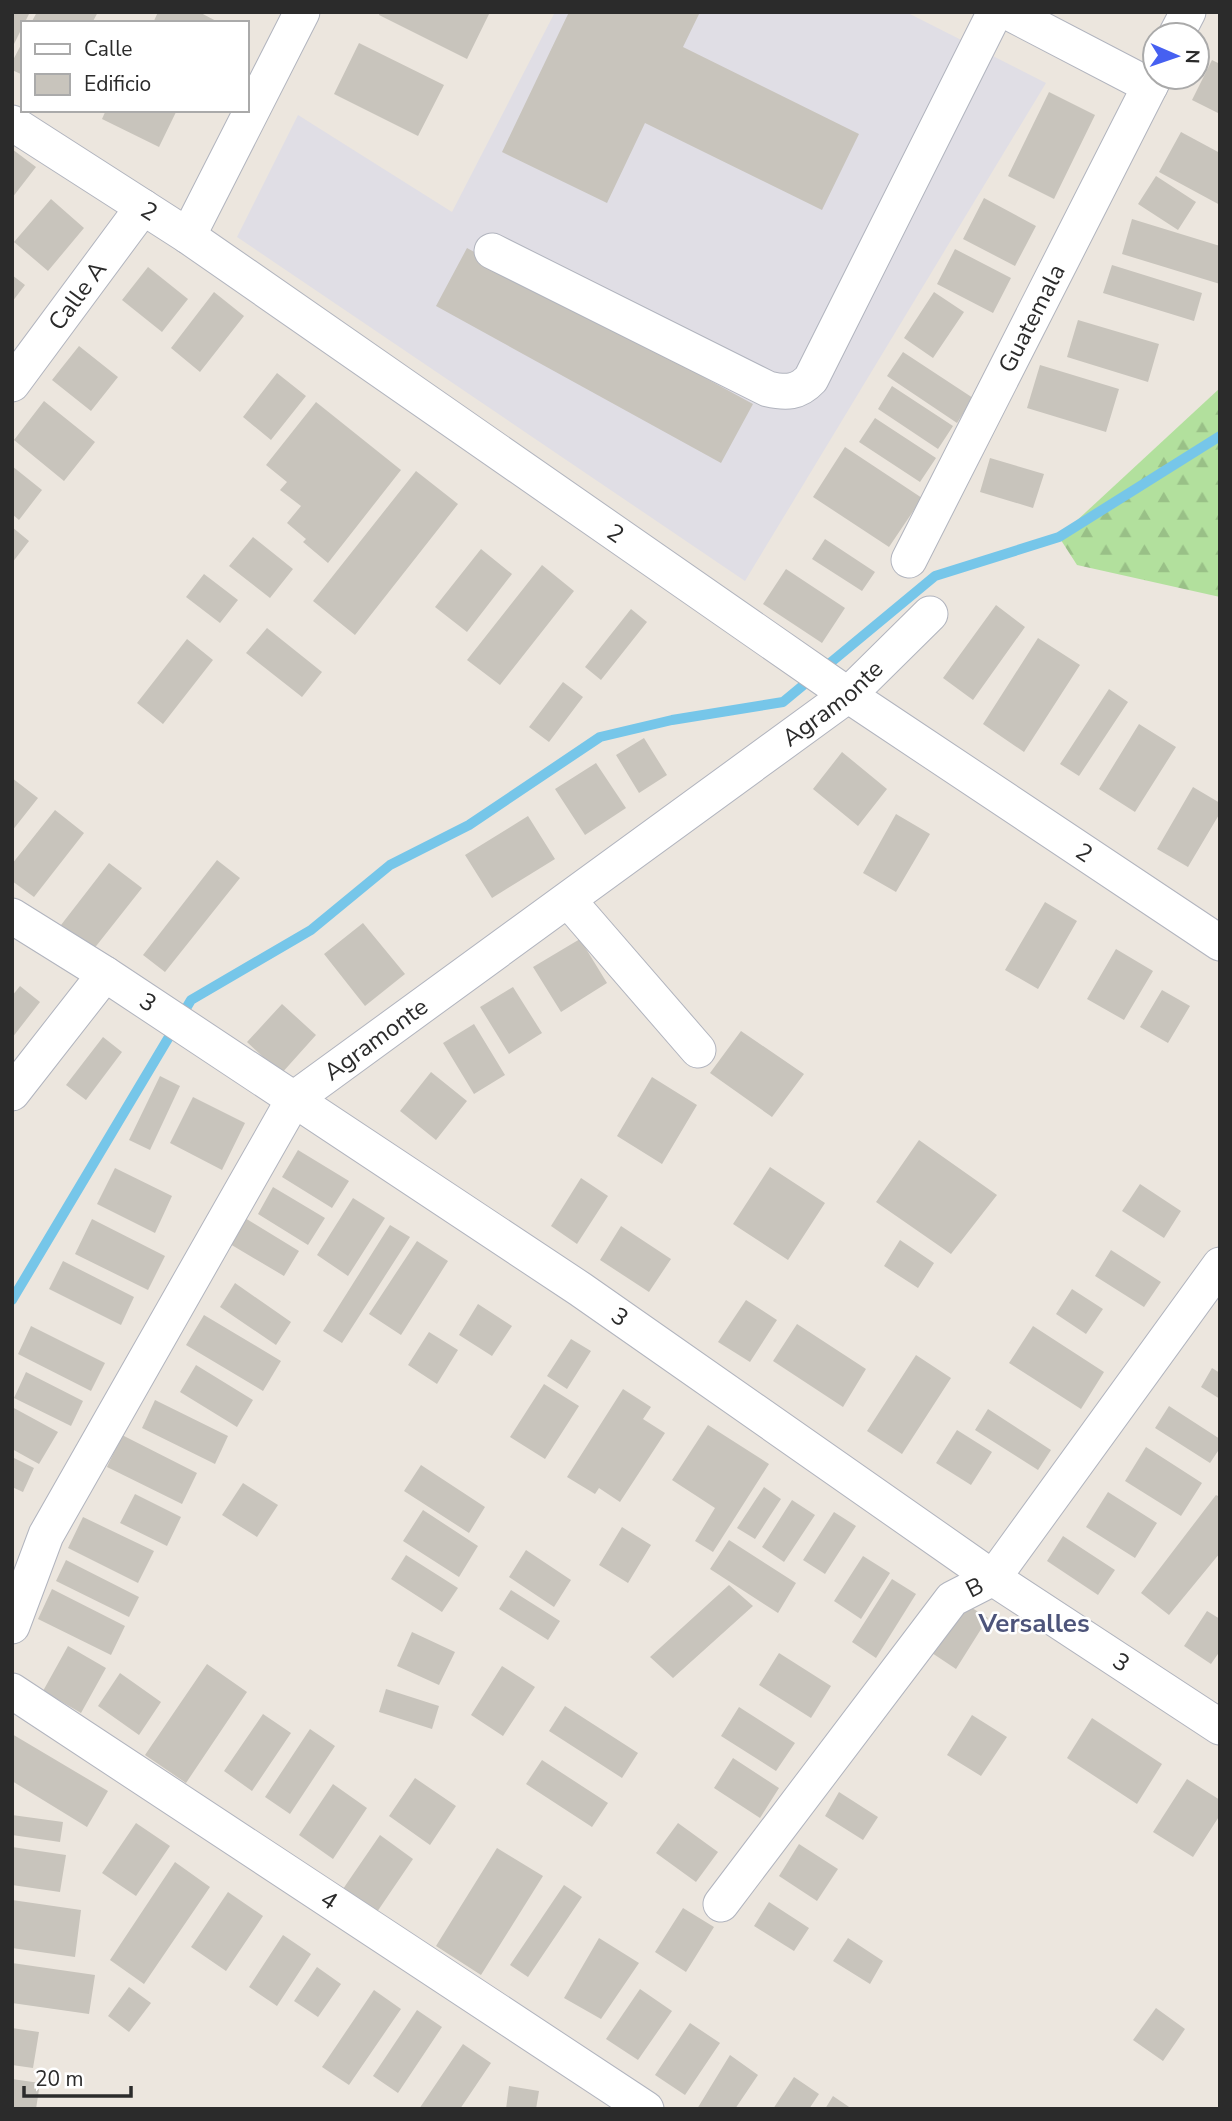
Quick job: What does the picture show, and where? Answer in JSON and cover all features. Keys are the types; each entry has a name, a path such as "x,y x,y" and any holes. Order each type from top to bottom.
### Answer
{"street":[{"path":"188,236 303,12"},
{"path":"492,251 768,389 791,392 802,388 811,379 995,12"},
{"path":"1008,12 1141,76"},
{"name":"Guatemala","path":"909,560 1147,91"},
{"name":"2","path":"12,123 188,236 848,695 1220,943"},
{"name":"Calle A","path":"12,384 143,207"},
{"name":"Agramonte","path":"12,1626 46,1535 294,1099 848,695 930,614"},
{"path":"568,900 698,1050"},
{"name":"3","path":"12,916 105,974 580,1289 993,1578 1220,1727"},
{"path":"12,1093 105,974"},
{"name":"B","path":"721,1904 952,1599 993,1578 1220,1265"},
{"name":"4","path":"12,1691 646,2109"}],"shaded area":[{"path":"555,12 906,12 1046,83 745,581 237,237 298,115 452,212"}],"green space":[{"path":"1220,388 1220,597 1077,565 1059,537"}],"building":[{"path":"12,12 30,12 26,21 21,21 21,30 12,48"},
{"path":"37,12 98,12 93,21 32,21"},
{"path":"158,12 199,12 216,21 154,21"},
{"path":"380,12 490,12 467,59 379,15"},
{"path":"569,12 700,12 683,47 859,134 822,210 645,123 607,203 502,152"},
{"path":"359,43 444,85 418,136 334,94"},
{"path":"21,45 21,74 12,70 12,62"},
{"path":"1212,60 1220,64 1220,114 1192,100 1196,91 1211,91"},
{"path":"1049,92 1095,115 1054,199 1008,176"},
{"path":"105,112 176,112 159,147 102,119"},
{"path":"1181,132 1220,153 1220,205 1159,172"},
{"path":"12,149 36,167 12,198"},
{"path":"1156,176 1196,202 1178,230 1138,204"},
{"path":"984,198 1036,226 1015,266 963,239"},
{"path":"51,199 84,228 48,271 14,242"},
{"path":"1132,219 1220,246 1220,284 1122,254"},
{"path":"467,248 753,404 721,463 436,306"},
{"path":"955,249 1011,278 993,313 937,284"},
{"path":"1112,265 1202,293 1194,321 1103,293"},
{"path":"148,267 188,299 162,332 122,300"},
{"path":"12,275 25,285 12,302"},
{"path":"214,292 244,316 200,372 171,348"},
{"path":"934,292 964,312 933,358 904,338"},
{"path":"1078,320 1159,344 1148,382 1067,357"},
{"path":"79,346 118,377 91,411 52,380"},
{"path":"903,352 973,398 957,423 887,376"},
{"path":"1040,365 1119,389 1106,432 1027,408"},
{"path":"277,373 306,396 271,440 243,417"},
{"path":"892,386 953,426 938,449 878,409"},
{"path":"44,401 95,442 64,481 14,440"},
{"path":"316,402 401,470 328,563 303,542 306,539 287,523 301,506 280,490 287,482 266,465"},
{"path":"875,418 936,458 920,482 859,442"},
{"path":"845,447 922,498 889,547 813,497"},
{"path":"990,458 1044,474 1033,508 980,492"},
{"path":"12,466 42,490 19,520 12,514"},
{"path":"416,471 458,504 355,635 313,601"},
{"path":"12,527 29,541 12,563"},
{"path":"253,537 293,569 270,598 229,566"},
{"path":"825,539 875,572 862,591 812,559"},
{"path":"481,549 512,574 467,632 435,607"},
{"path":"542,565 574,591 500,685 467,660"},
{"path":"786,569 845,608 822,643 763,604"},
{"path":"204,574 238,600 220,623 186,597"},
{"path":"996,605 1025,627 973,700 943,678"},
{"path":"631,609 647,622 601,680 585,667"},
{"path":"267,628 322,672 302,697 246,653"},
{"path":"1038,638 1080,665 1024,752 983,724"},
{"path":"187,639 213,660 163,724 137,703"},
{"path":"563,682 583,697 549,742 529,727"},
{"path":"1109,689 1128,702 1079,776 1060,764"},
{"path":"1139,724 1176,747 1135,812 1099,789"},
{"path":"644,738 667,775 639,793 616,755"},
{"path":"842,752 887,789 858,826 813,789"},
{"path":"596,763 626,808 585,835 555,789"},
{"path":"12,778 38,798 12,831"},
{"path":"1193,787 1220,803 1220,813 1188,867 1157,849"},
{"path":"55,810 84,833 34,897 12,881 12,864"},
{"path":"896,814 930,834 896,892 863,873"},
{"path":"528,816 555,859 492,898 465,855"},
{"path":"217,860 240,878 165,972 143,955"},
{"path":"109,863 142,888 93,950 61,925"},
{"path":"1045,902 1077,921 1038,989 1005,970"},
{"path":"363,923 405,974 365,1006 324,954"},
{"path":"580,939 607,983 561,1012 533,967"},
{"path":"1116,949 1153,971 1124,1020 1087,999"},
{"path":"20,986 40,1002 12,1038 12,996"},
{"path":"513,987 542,1033 509,1054 480,1007"},
{"path":"1162,990 1190,1006 1168,1043 1140,1027"},
{"path":"282,1004 316,1035 281,1074 247,1042"},
{"path":"474,1024 505,1075 474,1094 443,1043"},
{"path":"741,1031 804,1074 772,1117 710,1073"},
{"path":"103,1037 122,1052 86,1100 66,1085"},
{"path":"431,1072 467,1101 436,1140 400,1111"},
{"path":"160,1076 180,1086 150,1150 129,1140"},
{"path":"652,1077 697,1105 662,1164 617,1136"},
{"path":"193,1097 245,1123 222,1170 170,1143"},
{"path":"919,1140 997,1195 951,1254 876,1202"},
{"path":"298,1150 349,1181 332,1208 282,1177"},
{"path":"770,1167 825,1203 788,1260 733,1224"},
{"path":"115,1168 172,1196 155,1233 97,1204"},
{"path":"581,1178 608,1196 577,1244 551,1226"},
{"path":"1140,1184 1181,1211 1164,1238 1122,1211"},
{"path":"273,1187 325,1218 308,1245 258,1214"},
{"path":"353,1198 385,1218 348,1276 317,1255"},
{"path":"245,1218 299,1251 284,1276 230,1244"},
{"path":"92,1219 165,1256 148,1290 75,1254"},
{"path":"390,1225 410,1237 342,1343 323,1331"},
{"path":"621,1226 671,1259 649,1292 600,1260"},
{"path":"900,1240 934,1263 918,1288 884,1266"},
{"path":"417,1241 448,1261 401,1335 369,1314"},
{"path":"1111,1250 1161,1282 1144,1307 1095,1276"},
{"path":"63,1261 134,1297 121,1325 49,1289"},
{"path":"235,1283 291,1322 276,1345 220,1307"},
{"path":"1072,1289 1103,1309 1086,1334 1056,1314"},
{"path":"746,1300 777,1320 750,1362 718,1342"},
{"path":"478,1304 512,1326 492,1356 459,1335"},
{"path":"204,1315 281,1361 263,1391 186,1345"},
{"path":"797,1324 866,1369 843,1407 773,1361"},
{"path":"31,1326 105,1363 91,1391 18,1354"},
{"path":"1033,1326 1104,1372 1081,1409 1009,1363"},
{"path":"429,1332 458,1350 437,1384 408,1365"},
{"path":"571,1339 591,1351 567,1389 547,1376"},
{"path":"916,1355 951,1378 902,1454 867,1431"},
{"path":"196,1365 253,1400 237,1427 180,1392"},
{"path":"1212,1368 1220,1373 1220,1399 1201,1387"},
{"path":"26,1372 83,1401 71,1426 14,1398"},
{"path":"544,1384 579,1406 545,1459 510,1437"},
{"path":"623,1389 651,1407 643,1419 665,1433 620,1502 599,1488 595,1494 567,1477"},
{"path":"155,1400 228,1436 215,1464 142,1428"},
{"path":"1169,1406 1220,1439 1220,1448 1210,1463 1155,1428"},
{"path":"12,1407 58,1432 39,1464 12,1449"},
{"path":"988,1409 1051,1450 1038,1470 975,1430"},
{"path":"708,1425 769,1464 713,1552 695,1541 715,1508 672,1480"},
{"path":"957,1430 992,1452 971,1485 936,1463"},
{"path":"122,1435 197,1473 182,1504 107,1467"},
{"path":"1146,1447 1202,1483 1181,1516 1125,1481"},
{"path":"12,1457 34,1468 23,1492 12,1487"},
{"path":"421,1465 485,1507 469,1533 404,1491"},
{"path":"243,1483 278,1505 257,1537 222,1515"},
{"path":"764,1487 781,1499 755,1539 737,1528"},
{"path":"1108,1492 1157,1523 1135,1558 1086,1527"},
{"path":"135,1494 181,1517 167,1546 120,1523"},
{"path":"1216,1495 1220,1497 1220,1553 1169,1615 1141,1593"},
{"path":"792,1500 815,1515 784,1562 762,1547"},
{"path":"423,1510 478,1546 459,1577 403,1541"},
{"path":"834,1512 856,1526 825,1574 803,1560"},
{"path":"83,1517 154,1551 138,1583 68,1548"},
{"path":"622,1527 651,1545 628,1583 599,1565"},
{"path":"1063,1536 1115,1570 1098,1595 1047,1561"},
{"path":"729,1540 796,1583 778,1613 710,1569"},
{"path":"526,1550 571,1580 554,1607 509,1577"},
{"path":"406,1555 458,1588 442,1612 391,1579"},
{"path":"863,1556 890,1573 861,1619 834,1601"},
{"path":"66,1560 139,1597 129,1617 56,1581"},
{"path":"892,1579 916,1594 876,1658 852,1642"},
{"path":"729,1585 753,1606 673,1678 650,1657"},
{"path":"52,1589 125,1626 111,1655 38,1619"},
{"path":"511,1590 560,1621 548,1640 499,1609"},
{"path":"961,1601 988,1618 956,1669 929,1651"},
{"path":"1207,1611 1220,1619 1220,1651 1211,1664 1184,1646"},
{"path":"412,1632 455,1652 439,1685 397,1666"},
{"path":"68,1646 106,1668 81,1713 43,1691"},
{"path":"779,1653 831,1686 811,1718 759,1685"},
{"path":"207,1664 247,1692 186,1783 145,1755"},
{"path":"502,1666 535,1687 503,1736 471,1715"},
{"path":"120,1673 161,1702 139,1735 98,1706"},
{"path":"386,1689 439,1706 432,1729 379,1712"},
{"path":"565,1706 638,1753 622,1778 549,1731"},
{"path":"739,1707 795,1743 776,1771 721,1736"},
{"path":"263,1714 291,1733 252,1791 224,1771"},
{"path":"972,1715 1007,1737 981,1776 947,1755"},
{"path":"1092,1718 1162,1764 1137,1804 1067,1758"},
{"path":"310,1729 335,1746 290,1814 265,1797"},
{"path":"12,1734 108,1791 87,1827 12,1781"},
{"path":"733,1758 779,1788 760,1818 714,1788"},
{"path":"542,1760 608,1803 592,1827 526,1784"},
{"path":"415,1778 456,1806 430,1845 389,1816"},
{"path":"1187,1779 1220,1800 1220,1815 1193,1857 1153,1832"},
{"path":"333,1784 367,1808 333,1859 299,1835"},
{"path":"839,1792 878,1817 863,1840 825,1816"},
{"path":"12,1815 63,1822 60,1842 12,1835"},
{"path":"136,1823 170,1846 136,1896 102,1873"},
{"path":"678,1823 718,1852 696,1882 656,1853"},
{"path":"380,1835 413,1859 377,1912 343,1889"},
{"path":"799,1844 838,1869 817,1901 779,1876"},
{"path":"12,1847 66,1855 60,1892 12,1885"},
{"path":"497,1848 543,1876 481,1975 436,1946"},
{"path":"175,1862 210,1887 144,1984 110,1960"},
{"path":"564,1885 582,1897 528,1977 510,1965"},
{"path":"228,1892 263,1916 226,1971 191,1947"},
{"path":"12,1900 81,1910 75,1957 12,1948"},
{"path":"769,1902 809,1928 794,1951 754,1926"},
{"path":"683,1908 714,1927 686,1972 655,1952"},
{"path":"283,1935 311,1954 277,2006 249,1987"},
{"path":"599,1938 639,1963 601,2019 564,1998"},
{"path":"848,1938 883,1961 870,1984 833,1961"},
{"path":"12,1963 95,1975 89,2014 12,2003"},
{"path":"317,1967 341,1984 318,2017 294,2001"},
{"path":"129,1987 151,2003 129,2032 108,2016"},
{"path":"640,1989 672,2011 638,2060 606,2039"},
{"path":"374,1990 401,2009 349,2085 322,2067"},
{"path":"1156,2008 1185,2029 1163,2061 1133,2040"},
{"path":"417,2010 442,2027 398,2093 373,2076"},
{"path":"690,2023 720,2043 685,2095 655,2075"},
{"path":"12,2028 39,2032 33,2068 12,2065"},
{"path":"463,2044 491,2063 460,2109 419,2109"},
{"path":"730,2055 758,2075 735,2109 697,2109"},
{"path":"794,2077 819,2094 809,2109 773,2109"},
{"path":"12,2079 40,2083 36,2109 12,2107"},
{"path":"509,2086 539,2091 536,2109 506,2109"},
{"path":"833,2096 852,2109 825,2109"}],"waterway":[{"path":"12,1300 191,1000 311,930 390,865 469,825 600,737 672,720 783,702 935,576 1059,537 1220,436"}],"district":[{"name":"Versalles","path":"1034,1623"}]}
